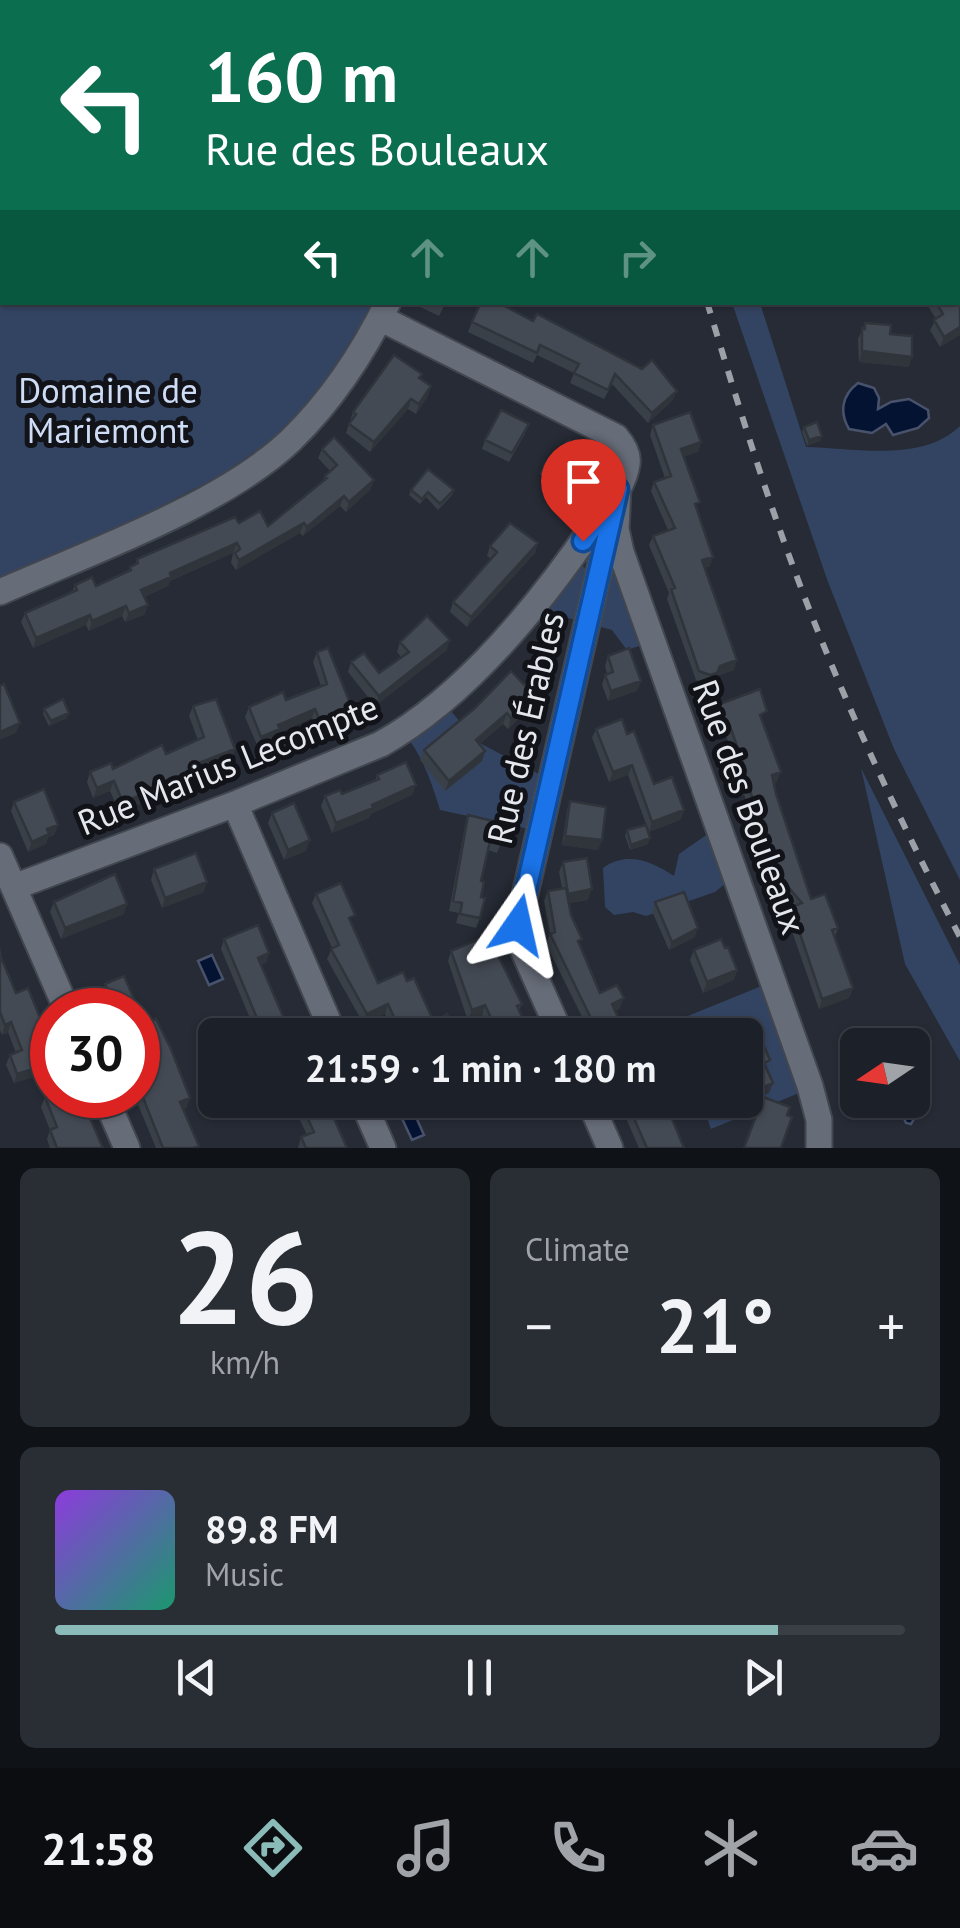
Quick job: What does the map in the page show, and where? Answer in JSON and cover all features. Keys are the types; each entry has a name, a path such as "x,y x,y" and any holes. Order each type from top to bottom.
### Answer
{"street":[{"name":"Rue des Bouleaux","path":"384,310 616,437 623,446 628,464 618,489 616,529 620,552 810,1086 819,1120 819,1148"},
{"path":"0,592 162,520 221,490 270,458 346,378 384,310"},
{"name":"Rue Marius Lecompte","path":"14,887 235,804 403,732 490,656 574,553 618,489"},
{"name":"Rue des Érables","path":"553,1018 521,945 518,925 618,489"},
{"path":"235,804 327,1018"},
{"path":"0,856 58,988"},
{"path":"114,1118 127,1148"},
{"path":"370,1118 383,1148"},
{"path":"597,1118 610,1148"}],"green space":[{"name":"Domaine de Mariemont","path":"0,305 373,305 320,390 273,439 221,475 150,512 0,579"},
{"path":"733,305 761,305 806,447 907,449 944,438 960,426 960,880 894,749 828,582"},
{"path":"576,562 590,571 623,580 645,644 627,650 612,630 554,614 551,584"},
{"path":"441,699 476,741 550,780 538,831 440,810 421,760 403,732"},
{"path":"861,768 960,965 960,1061 905,964"},
{"path":"709,833 730,874 715,892 646,916 633,912 614,915 605,907 603,868 621,860 639,860 674,876 679,854"},
{"path":"774,981 804,1091 763,1108 763,1018 683,1018"},
{"path":"707,1118 738,1118 711,1129"}],"shaded area":[{"path":"858,383 874,388 879,398 878,409 909,399 928,410 929,418 918,428 893,435 886,424 872,433 849,429 844,404"},
{"path":"212,955 223,979 209,985 198,961"},
{"path":"402,1118 416,1118 424,1135 412,1140"}],"building":[{"path":"480,305 503,305 533,321 537,314 642,369 652,360 677,391 652,413 615,374 608,390 574,373 579,364 540,345 537,353 472,322"},
{"path":"938,305 960,305 960,327 944,337 934,320 943,314"},
{"path":"865,323 891,325 890,334 912,336 912,357 862,351"},
{"path":"394,355 422,374 419,378 431,386 419,404 411,399 374,442 349,424 356,414 353,412"},
{"path":"501,410 529,424 512,453 485,440"},
{"path":"690,412 701,442 681,449 700,502 695,504 713,557 702,560 737,660 720,666 717,673 710,675 699,671 671,589 675,588 653,536 675,528 654,482 671,476 653,425"},
{"path":"817,422 822,436 809,440 804,427"},
{"path":"334,437 374,480 349,502 344,496 307,527 304,523 239,560 235,553 240,549 237,543 170,573 171,577 141,590 148,605 129,613 126,606 92,621 90,615 36,638 25,613 77,590 75,585 92,577 96,586 131,570 137,559 235,517 239,523 260,511 268,526 327,478 337,465 322,449"},
{"path":"569,440 594,466 568,490 544,464"},
{"path":"428,469 454,490 440,504 428,492 422,499 411,490"},
{"path":"510,523 538,543 471,617 453,602 497,552 490,546"},
{"path":"427,616 450,640 379,696 351,662 364,653 379,673 409,652 400,642"},
{"path":"328,648 352,708 321,723 315,709 261,737 249,707 283,692 286,700 327,684 317,652"},
{"path":"629,648 641,681 611,691 605,675 613,672 608,656"},
{"path":"511,671 531,692 518,703 523,708 511,718 507,713 476,740 485,751 449,781 424,750 475,708"},
{"path":"4,684 20,723 0,732 0,686"},
{"path":"760,689 767,711 760,715 781,772 772,775 776,794 811,899 825,894 838,928 832,930 853,988 822,999 791,907 802,903 776,873 748,784 741,787 734,770 744,766 730,726 720,729 712,707"},
{"path":"63,699 69,713 51,721 44,709"},
{"path":"216,699 235,749 199,763 203,771 182,780 181,776 123,803 114,781 97,788 90,772 111,763 113,769 162,745 166,754 204,737 193,706"},
{"path":"622,719 627,734 634,731 654,784 672,777 684,810 652,822 632,765 613,772 596,729"},
{"path":"406,762 416,785 336,823 325,796 340,790 342,794 379,779 377,775"},
{"path":"44,789 58,825 32,842 14,802"},
{"path":"570,801 606,807 602,840 565,836"},
{"path":"294,803 310,840 288,850 272,813"},
{"path":"468,815 505,824 501,843 490,841 481,881 481,897 485,898 480,918 460,914 462,903 453,901"},
{"path":"646,825 650,838 631,845 627,830"},
{"path":"196,853 207,882 165,898 154,869"},
{"path":"587,858 592,889 568,894 563,862"},
{"path":"115,874 127,904 65,928 54,902"},
{"path":"341,883 355,915 349,918 378,983 403,972 407,981 414,978 432,1018 394,1018 388,1004 367,1014 331,949 339,945 316,894"},
{"path":"566,888 571,915 582,939 578,941 600,993 617,985 624,998 612,1004 618,1018 591,1018 550,934 555,932 548,891"},
{"path":"684,892 698,928 672,942 655,902"},
{"path":"258,925 269,953 258,958 284,1018 257,1018 224,939"},
{"path":"488,935 522,1004 517,1006 522,1018 491,1018 485,1005 472,1010 451,951"},
{"path":"721,939 737,970 707,982 694,950"},
{"path":"0,955 16,993 28,988 30,993 30,1070 17,1074 10,1055 22,1050 11,1022 5,1025 0,1012"},
{"path":"124,976 129,988 107,988 105,984"},
{"path":"160,1027 190,1098 180,1102 199,1146 163,1148 151,1118 160,1118"},
{"path":"763,1044 770,1060 764,1063 773,1083 763,1087"},
{"path":"763,1097 790,1107 787,1115 792,1117 781,1148 744,1148 755,1118 763,1118"},
{"path":"53,1118 90,1118 103,1148 57,1148 50,1130 57,1127"},
{"path":"308,1118 334,1118 347,1148 306,1148 301,1137 314,1132"},
{"path":"634,1118 672,1118 684,1148 647,1148"}],"railway":[{"path":"708,305 761,475 833,669 960,937"}],"route":[{"path":"518,925 618,489 583,541"}]}
